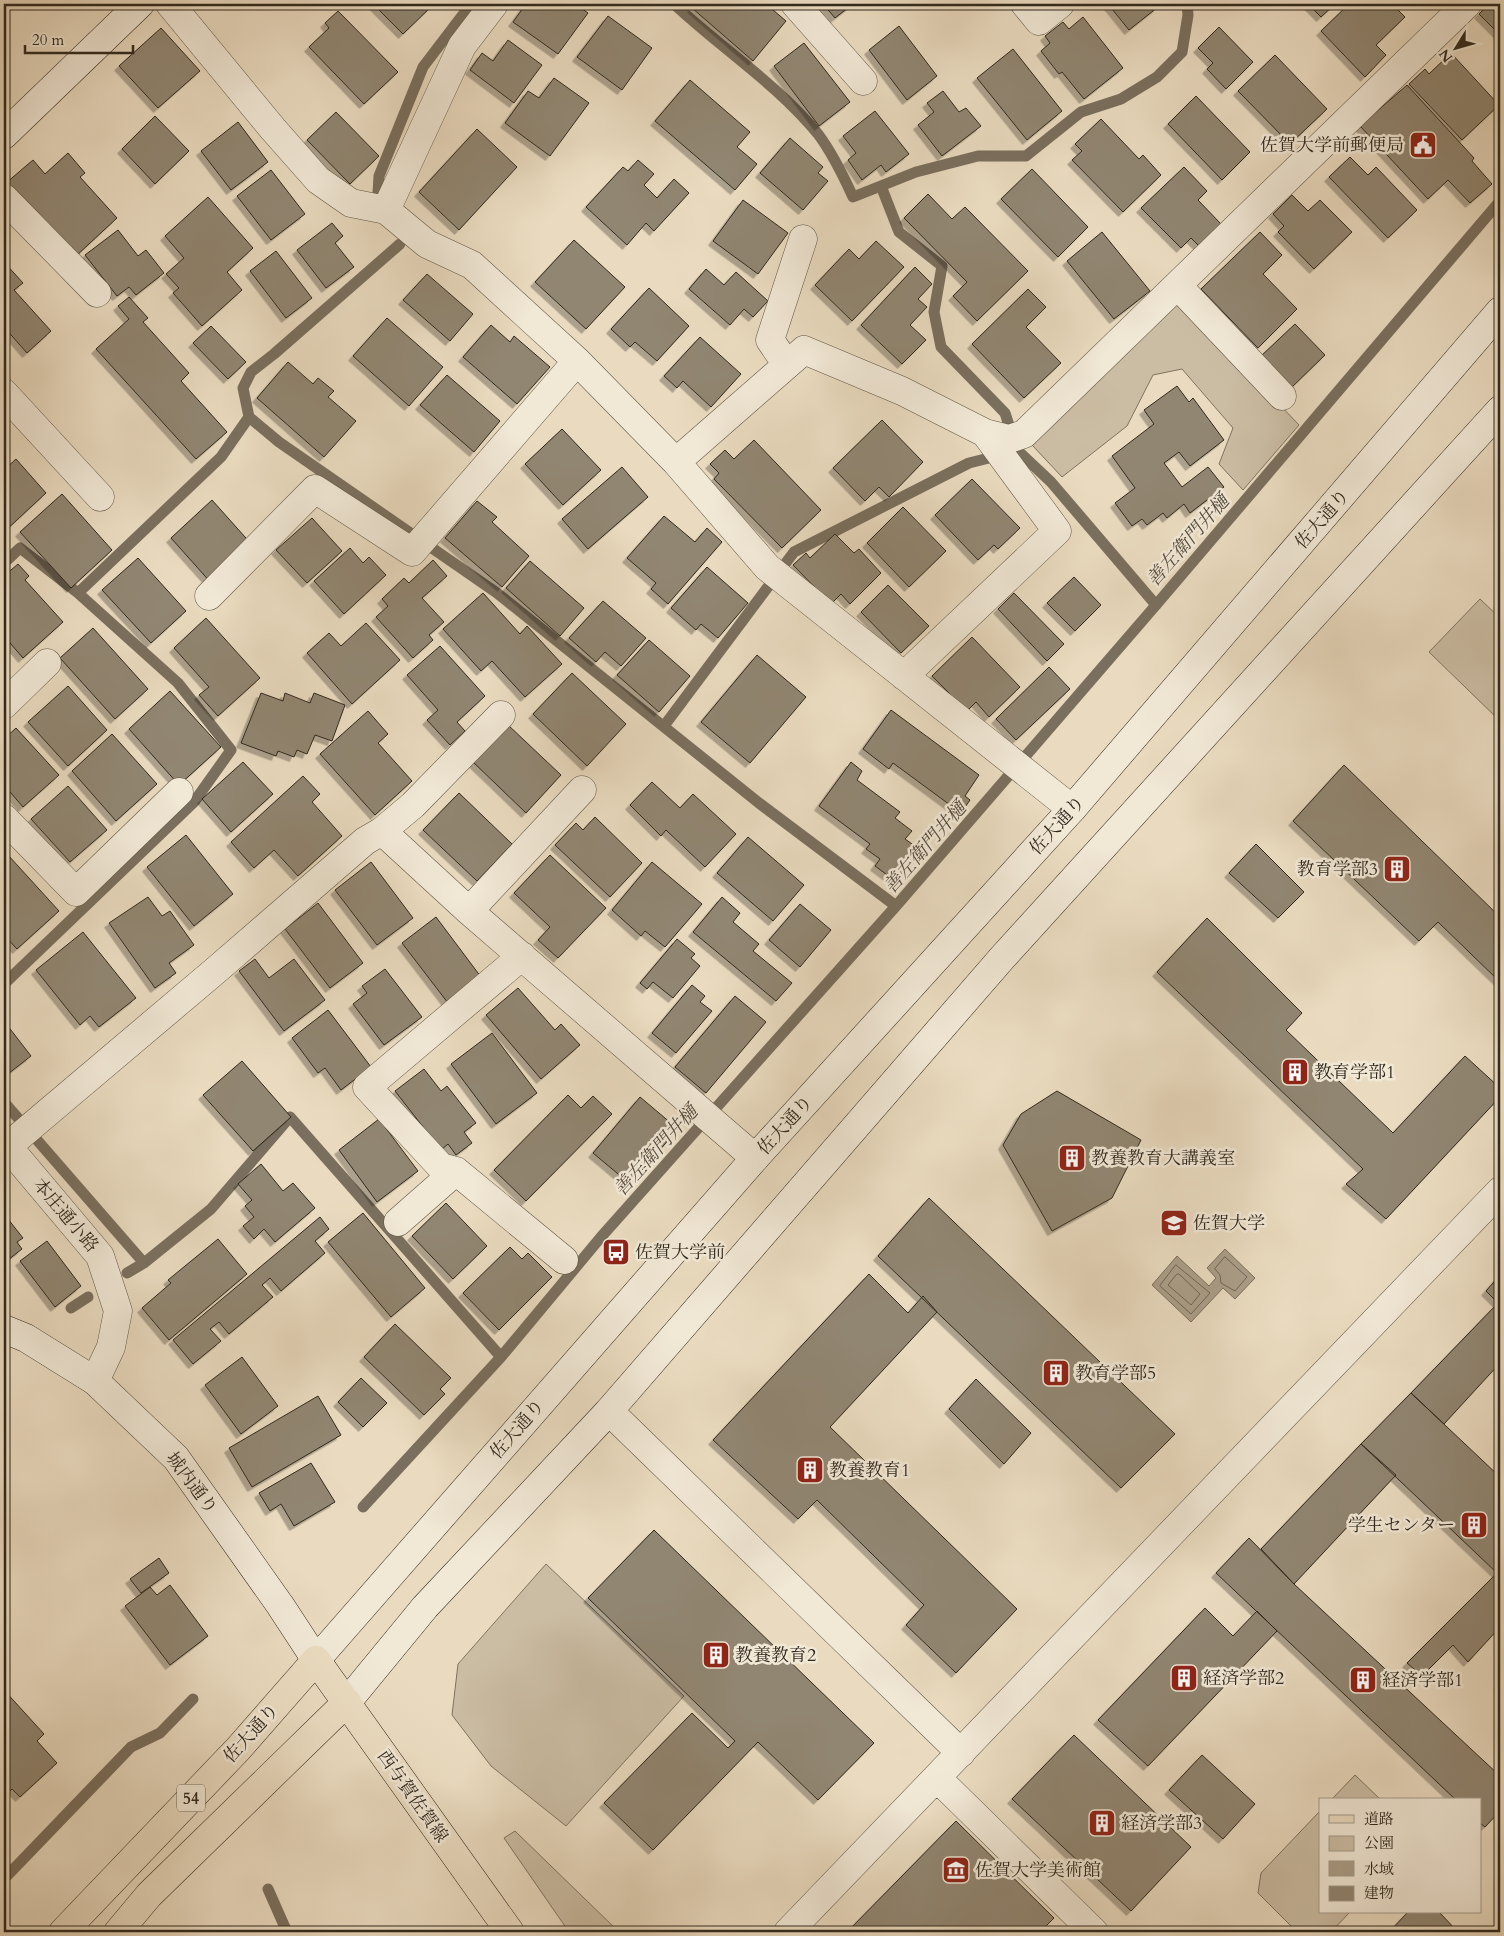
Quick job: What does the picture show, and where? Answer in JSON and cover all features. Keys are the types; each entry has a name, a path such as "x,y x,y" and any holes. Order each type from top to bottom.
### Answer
{"main road":[{"name":"西与賀佐賀線","path":"316,1660 510,1932"},
{"name":"佐大通り","path":"63,1932 238,1749 316,1660"},
{"name":"54","path":"118,1932 149,1895 347,1702"}],"street":[{"path":"4,135 140,4"},
{"path":"170,4 273,129 318,180 351,203 386,210 427,244 472,265 577,362 676,462 777,575 1072,809"},
{"path":"386,210 462,46 494,4"},
{"path":"795,4 863,81"},
{"path":"1025,4 1039,21 1060,4"},
{"path":"1004,443 1178,286 1467,4"},
{"path":"4,198 97,293"},
{"path":"787,364 770,340 803,240"},
{"path":"1178,286 1282,396"},
{"name":"佐大通り","path":"316,1660 755,1158 1072,809 1500,311"},
{"path":"676,462 804,350 902,391 1004,443 1057,531 904,676"},
{"path":"209,596 315,489 412,552 577,362"},
{"path":"4,393 100,497"},
{"path":"347,1702 425,1607 609,1411 1002,958 1500,410"},
{"path":"4,705 47,663"},
{"path":"16,1137 365,840 382,832 413,805 501,714"},
{"path":"469,911 582,790"},
{"path":"4,818 76,892 178,792"},
{"path":"382,832 469,911 755,1158"},
{"path":"522,956 367,1087 441,1168 456,1171 564,1260"},
{"name":"本庄通小路","path":"16,1137 100,1256 118,1311 111,1347 95,1381"},
{"path":"398,1222 456,1171"},
{"path":"788,1932 1500,1190"},
{"name":"城内通り","path":"4,1329 26,1338 95,1381 176,1458 275,1598 316,1660"},
{"path":"609,1411 961,1753"},
{"path":"937,1778 1094,1932"}],"green space":[{"path":"1180,300 1299,425 1243,490 1219,464 1233,428 1182,369 1153,375 1127,426 1062,477 1032,445"},
{"path":"1480,599 1500,618 1500,721 1429,652"},
{"path":"546,1564 684,1696 566,1826 491,1766 452,1715 458,1664"},
{"path":"1355,1775 1379,1798 1333,1798"},
{"path":"1319,1812 1319,1914 1348,1914 1331,1932 1297,1932 1258,1893 1261,1873"},
{"path":"515,1831 619,1932 569,1932 504,1838"}],"water":[{"path":"1225,1249 1255,1278 1235,1299 1223,1288 1191,1322 1152,1285 1177,1256 1209,1286 1216,1278 1207,1268"}],"building":[{"path":"373,4 434,4 403,34"},
{"path":"526,4 575,4 588,13 558,54 513,22"},
{"path":"695,4 766,4 786,21 753,61 692,8"},
{"path":"823,4 853,4 835,18"},
{"path":"1108,4 1155,4 1158,7 1129,30"},
{"path":"1308,4 1335,4 1321,17"},
{"path":"1349,4 1392,4 1405,17 1376,45 1386,55 1365,77 1321,31"},
{"path":"1489,4 1497,11 1500,7 1500,35 1479,14"},
{"path":"338,11 398,72 364,104 309,47 329,28 325,23"},
{"path":"608,16 652,48 622,90 577,57"},
{"path":"1083,17 1123,68 1084,99 1062,72 1059,74 1041,51 1050,43 1045,36 1063,22 1069,29"},
{"path":"899,26 937,76 907,100 869,50"},
{"path":"1219,27 1253,62 1226,89 1207,69 1213,63 1198,48"},
{"path":"161,28 200,71 158,108 119,66"},
{"path":"508,40 542,65 514,103 470,70 482,53 493,61"},
{"path":"804,43 850,102 819,126 774,66"},
{"path":"1013,49 1062,111 1027,140 977,78"},
{"path":"1451,53 1499,105 1462,140 1409,84 1425,69 1429,74"},
{"path":"1275,55 1327,109 1290,144 1238,91"},
{"path":"554,78 589,103 550,156 505,123 528,91 539,98"},
{"path":"690,80 750,132 737,147 757,164 735,190 655,121"},
{"path":"1407,85 1474,158 1472,161 1492,184 1470,203 1448,180 1428,199 1360,126"},
{"path":"943,91 959,112 966,108 981,126 942,156 918,125 934,112 927,103"},
{"path":"1196,96 1250,152 1222,180 1168,124"},
{"path":"875,111 909,154 886,172 881,165 862,180 848,160 856,153 843,136"},
{"path":"336,112 379,156 350,184 307,140"},
{"path":"155,116 189,151 155,184 122,149"},
{"path":"1101,119 1139,159 1143,155 1161,175 1123,212 1072,160 1082,151 1075,144"},
{"path":"238,122 268,162 231,190 201,151"},
{"path":"477,129 517,167 459,230 419,192"},
{"path":"790,138 823,167 818,173 828,181 803,210 760,173"},
{"path":"68,153 85,173 80,177 117,218 76,256 6,183 33,160 45,174"},
{"path":"1350,157 1368,175 1376,167 1417,210 1388,238 1329,177"},
{"path":"638,160 654,174 644,185 657,198 674,179 689,193 654,231 646,223 627,245 586,207 623,167 628,171"},
{"path":"1184,167 1207,191 1198,200 1221,224 1199,246 1191,238 1181,248 1141,208"},
{"path":"1032,169 1088,227 1058,257 1001,199"},
{"path":"271,170 305,214 271,240 237,196"},
{"path":"928,194 952,219 965,207 1028,271 977,321 953,296 967,282 904,218"},
{"path":"1292,195 1308,211 1320,200 1352,232 1314,269 1278,232 1284,226 1273,214"},
{"path":"208,197 253,248 227,272 242,290 202,326 173,293 179,288 166,274 184,258 165,236"},
{"path":"743,200 788,233 758,274 713,241"},
{"path":"332,223 343,236 335,243 354,267 326,288 297,250"},
{"path":"118,230 138,256 146,250 164,273 136,295 129,287 117,296 85,255"},
{"path":"1102,232 1150,291 1114,319 1067,261"},
{"path":"1260,232 1282,255 1263,274 1297,309 1258,348 1201,289"},
{"path":"574,240 625,287 586,329 535,282"},
{"path":"876,241 904,267 852,321 815,285 849,249 859,259"},
{"path":"276,251 312,298 286,318 250,271"},
{"path":"4,262 23,283 14,290 51,331 27,353 4,327"},
{"path":"915,267 932,284 918,299 927,307 910,325 926,340 902,364 861,325"},
{"path":"706,269 724,285 736,272 768,301 753,317 744,309 730,325 689,289"},
{"path":"427,274 473,314 450,341 403,300"},
{"path":"649,288 689,326 657,361 635,342 630,347 611,329"},
{"path":"1028,289 1046,307 1026,327 1061,363 1024,398 972,344"},
{"path":"129,297 148,318 143,322 189,373 181,381 227,432 196,459 96,349 129,319 118,306"},
{"path":"387,318 443,367 409,406 353,356"},
{"path":"1295,324 1325,355 1290,389 1260,357"},
{"path":"491,325 510,342 514,336 550,367 517,404 463,357"},
{"path":"211,326 246,362 228,379 193,343"},
{"path":"700,337 741,374 711,407 683,381 677,388 664,376"},
{"path":"288,362 313,384 318,378 334,391 328,397 356,421 324,457 257,398"},
{"path":"447,375 500,421 474,452 420,405"},
{"path":"1177,386 1189,402 1193,398 1224,440 1190,466 1179,452 1164,463 1182,487 1208,467 1224,487 1190,513 1184,504 1167,518 1163,513 1147,525 1142,519 1132,526 1115,503 1135,488 1112,456 1154,424 1144,410"},
{"path":"882,420 923,462 889,497 879,487 865,501 833,468"},
{"path":"562,429 601,470 563,505 525,464"},
{"path":"754,440 821,510 782,548 714,479 719,473 710,464 725,450 734,459"},
{"path":"16,459 46,493 4,532 4,470"},
{"path":"622,467 648,497 588,549 562,519"},
{"path":"972,479 1020,528 998,549 994,545 978,560 935,515"},
{"path":"62,494 112,550 71,588 20,532"},
{"path":"212,500 262,556 221,594 171,538"},
{"path":"477,501 497,517 492,522 529,556 502,587 445,538"},
{"path":"903,507 946,551 909,587 867,543"},
{"path":"664,516 695,542 707,528 722,542 668,604 651,589 656,583 627,558"},
{"path":"312,518 342,551 307,583 276,550"},
{"path":"835,534 854,553 859,549 881,573 850,604 841,594 831,604 793,565 806,553 810,558"},
{"path":"350,548 363,563 369,557 386,575 344,614 314,581"},
{"path":"138,558 186,611 151,643 102,590"},
{"path":"433,560 447,576 422,598 444,622 429,635 433,640 413,658 376,617 388,606 382,599 404,578 409,583"},
{"path":"530,561 584,608 560,636 506,588"},
{"path":"18,564 29,576 25,580 63,622 23,658 4,636 4,576"},
{"path":"707,567 748,603 718,638 701,624 696,630 671,608"},
{"path":"1074,577 1101,605 1075,631 1047,603"},
{"path":"888,585 929,626 901,653 861,612"},
{"path":"483,593 520,634 527,626 562,664 525,697 492,661 481,671 443,629"},
{"path":"1014,593 1064,644 1047,661 998,609"},
{"path":"603,601 646,638 621,666 605,652 596,662 569,638"},
{"path":"206,618 260,678 218,716 199,695 209,687 174,648"},
{"path":"366,623 400,660 352,704 307,653 329,633 341,646"},
{"path":"93,628 148,689 115,719 60,658"},
{"path":"972,637 1020,687 989,717 976,702 967,711 932,676"},
{"path":"649,640 690,676 659,712 617,675"},
{"path":"440,646 485,696 457,722 465,731 450,745 427,720 438,710 407,675"},
{"path":"757,655 806,697 750,763 701,722"},
{"path":"1049,667 1070,689 1016,740 996,719"},
{"path":"572,673 626,724 587,766 533,714"},
{"path":"68,686 107,730 68,766 28,722"},
{"path":"170,691 221,747 179,785 129,729"},
{"path":"261,693 283,701 285,693 310,703 314,693 345,705 332,741 315,735 307,754 297,750 294,757 278,751 276,756 241,743"},
{"path":"891,710 979,775 965,796 970,800 961,813 893,763 889,769 863,749"},
{"path":"368,711 388,734 378,743 412,781 375,815 320,754"},
{"path":"507,724 561,775 526,813 472,761"},
{"path":"16,728 59,775 23,807 4,785 4,739"},
{"path":"112,734 157,784 116,821 72,771"},
{"path":"243,762 273,794 231,832 202,799"},
{"path":"851,762 862,771 857,780 900,812 895,818 912,831 905,839 922,851 898,883 875,866 880,859 866,849 870,844 819,806"},
{"name":"教育学部3","path":"1344,765 1500,917 1500,982 1438,922 1419,941 1293,821"},
{"path":"303,776 320,794 312,802 342,836 298,876 274,850 254,868 231,842"},
{"path":"652,782 680,808 693,794 736,834 705,867 666,830 661,836 630,805"},
{"path":"68,786 107,830 70,862 31,819"},
{"path":"459,793 512,844 477,881 423,830"},
{"path":"595,817 642,863 610,897 555,845 576,823 583,830"},
{"path":"186,835 233,894 194,926 147,867"},
{"path":"748,837 804,885 773,921 717,873"},
{"path":"1256,844 1304,892 1278,918 1229,873"},
{"path":"8,855 59,911 17,949 4,935 4,859"},
{"path":"550,855 606,908 558,958 538,940 550,927 514,893"},
{"path":"371,862 413,918 377,945 335,890"},
{"path":"652,862 702,904 665,947 645,931 641,936 612,910"},
{"path":"148,897 162,916 170,911 194,945 169,963 176,973 155,988 109,923"},
{"path":"722,897 740,913 733,922 759,944 753,951 792,983 776,1001 693,932"},
{"path":"318,903 363,963 330,988 285,929"},
{"path":"800,904 831,930 800,967 769,940"},
{"path":"436,917 481,977 448,1003 402,943"},
{"name":"教育学部1","path":"1207,918 1302,1013 1286,1030 1393,1133 1465,1056 1500,1088 1500,1097 1386,1219 1346,1184 1363,1169 1157,972"},
{"path":"83,932 136,998 99,1027 90,1016 80,1025 36,970"},
{"path":"677,939 695,954 691,958 700,966 673,998 653,982 647,989 640,983"},
{"path":"255,959 269,978 294,959 325,1000 284,1031 239,971"},
{"path":"385,969 422,1017 384,1045 353,1004 367,993 362,986"},
{"path":"692,985 705,996 700,1002 712,1011 676,1053 652,1033"},
{"path":"518,988 555,1030 561,1024 580,1045 541,1079 486,1015"},
{"path":"735,996 766,1022 706,1093 675,1067"},
{"path":"328,1010 371,1067 341,1090 325,1068 318,1073 292,1038"},
{"path":"4,1021 31,1056 4,1077"},
{"path":"492,1033 537,1093 496,1124 451,1064"},
{"path":"242,1061 291,1117 253,1151 203,1095"},
{"path":"424,1069 441,1091 447,1086 476,1123 464,1132 472,1143 456,1155 448,1144 441,1150 395,1091"},
{"name":"教養教育大講義室","path":"1057,1091 1141,1140 1112,1198 1052,1231 1003,1145 1021,1114"},
{"path":"568,1095 581,1108 593,1096 612,1114 526,1201 494,1170"},
{"path":"640,1097 678,1129 630,1184 593,1153"},
{"path":"379,1119 418,1171 377,1202 339,1150"},
{"path":"261,1164 283,1191 293,1183 315,1208 275,1242 264,1229 254,1239 243,1226 254,1217 245,1206 252,1200 238,1184"},
{"name":"教育学部5","path":"929,1198 1175,1434 1121,1488 878,1256"},
{"path":"446,1203 487,1246 453,1279 412,1236"},
{"path":"363,1213 425,1288 391,1317 328,1242"},
{"path":"4,1214 23,1238 17,1242 22,1249 4,1263"},
{"path":"320,1217 329,1229 315,1241 325,1253 281,1291 270,1278 262,1285 273,1297 229,1334 219,1322 210,1329 221,1341 193,1364 173,1340"},
{"path":"218,1239 247,1274 169,1340 142,1308 171,1283 168,1280"},
{"path":"47,1241 81,1286 55,1307 20,1261"},
{"path":"510,1247 522,1259 528,1253 552,1277 499,1330 463,1293"},
{"name":"教養教育1","path":"869,1274 908,1313 923,1296 937,1312 830,1427 1017,1609 956,1673 906,1625 924,1605 817,1500 798,1519 713,1440"},
{"path":"1500,1275 1500,1305 1486,1291"},
{"path":"1498,1303 1500,1305 1500,1363 1444,1424 1411,1393"},
{"path":"395,1324 451,1378 440,1389 445,1394 424,1415 364,1357"},
{"path":"242,1357 278,1406 241,1434 205,1385"},
{"path":"361,1378 387,1403 363,1427 338,1402"},
{"path":"976,1379 1031,1433 1004,1464 949,1409"},
{"name":"学生センター","path":"1411,1393 1500,1477 1500,1627 1468,1662 1453,1645 1422,1676 1407,1663 1497,1573 1361,1444"},
{"path":"318,1396 341,1435 252,1487 229,1448"},
{"path":"1361,1444 1396,1475 1294,1584 1261,1549"},
{"path":"311,1463 335,1502 294,1526 281,1504 270,1511 259,1493"},
{"name":"教養教育2","path":"654,1530 874,1743 818,1800 758,1742 653,1850 604,1803 692,1713 728,1748 735,1741 588,1598"},
{"name":"経済学部1","path":"1249,1538 1294,1584 1500,1776 1500,1811 1485,1827 1482,1825 1482,1798 1454,1798 1216,1573"},
{"path":"159,1558 169,1573 141,1593 130,1579"},
{"path":"170,1585 208,1636 170,1665 125,1606 150,1587 157,1595"},
{"name":"経済学部2","path":"1205,1608 1233,1636 1257,1611 1277,1631 1148,1766 1098,1720"},
{"path":"4,1690 44,1734 37,1741 57,1763 20,1797 12,1789 4,1797"},
{"name":"経済学部3","path":"1074,1735 1191,1847 1131,1911 1012,1799"},
{"path":"1202,1755 1255,1804 1223,1839 1169,1790"},
{"name":"佐賀大学美術館","path":"956,1821 1054,1918 1040,1932 847,1932"},
{"path":"1406,1914 1441,1914 1458,1932 1389,1932"}],"waterway":[{"path":"378,193 379,176 423,67 471,4"},
{"path":"674,4 767,82 802,116 828,149 853,197 916,172 978,156 1026,156 1081,112 1121,99 1157,77 1182,52 1188,15 1187,4"},
{"path":"881,186 899,232 942,266 934,312 941,347 1005,413 1017,450 1051,482 1156,605"},
{"name":"善左衛門井樋","path":"363,1507 501,1357 601,1237 896,906 1156,605 1500,201"},
{"path":"400,244 251,372 243,388 249,417 279,442 497,593 759,803 896,906"},
{"path":"78,593 221,457 249,417"},
{"path":"664,726 794,552 969,463 1001,455"},
{"path":"4,563 20,548 78,593 178,683 231,750 194,802 4,984"},
{"path":"4,1102 144,1263"},
{"path":"127,1273 144,1263 211,1209 290,1117 501,1357"},
{"path":"71,1308 88,1297"},
{"path":"4,1879 131,1747 160,1733 193,1699"},
{"name":"善左衛門井樋","path":"268,1889 287,1932"}],"place":[{"name":"佐賀大学前郵便局","path":"1423,145"},
{"name":"教育学部3","path":"1397,869"},
{"name":"教育学部1","path":"1295,1072"},
{"name":"教養教育大講義室","path":"1072,1158"},
{"name":"佐賀大学","path":"1174,1223"},
{"name":"佐賀大学前","path":"616,1252"},
{"name":"教育学部5","path":"1056,1373"},
{"name":"教養教育1","path":"810,1470"},
{"name":"学生センター","path":"1474,1525"},
{"name":"教養教育2","path":"716,1655"},
{"name":"経済学部2","path":"1184,1678"},
{"name":"経済学部1","path":"1363,1680"},
{"name":"経済学部3","path":"1102,1823"},
{"name":"佐賀大学美術館","path":"956,1870"}]}
